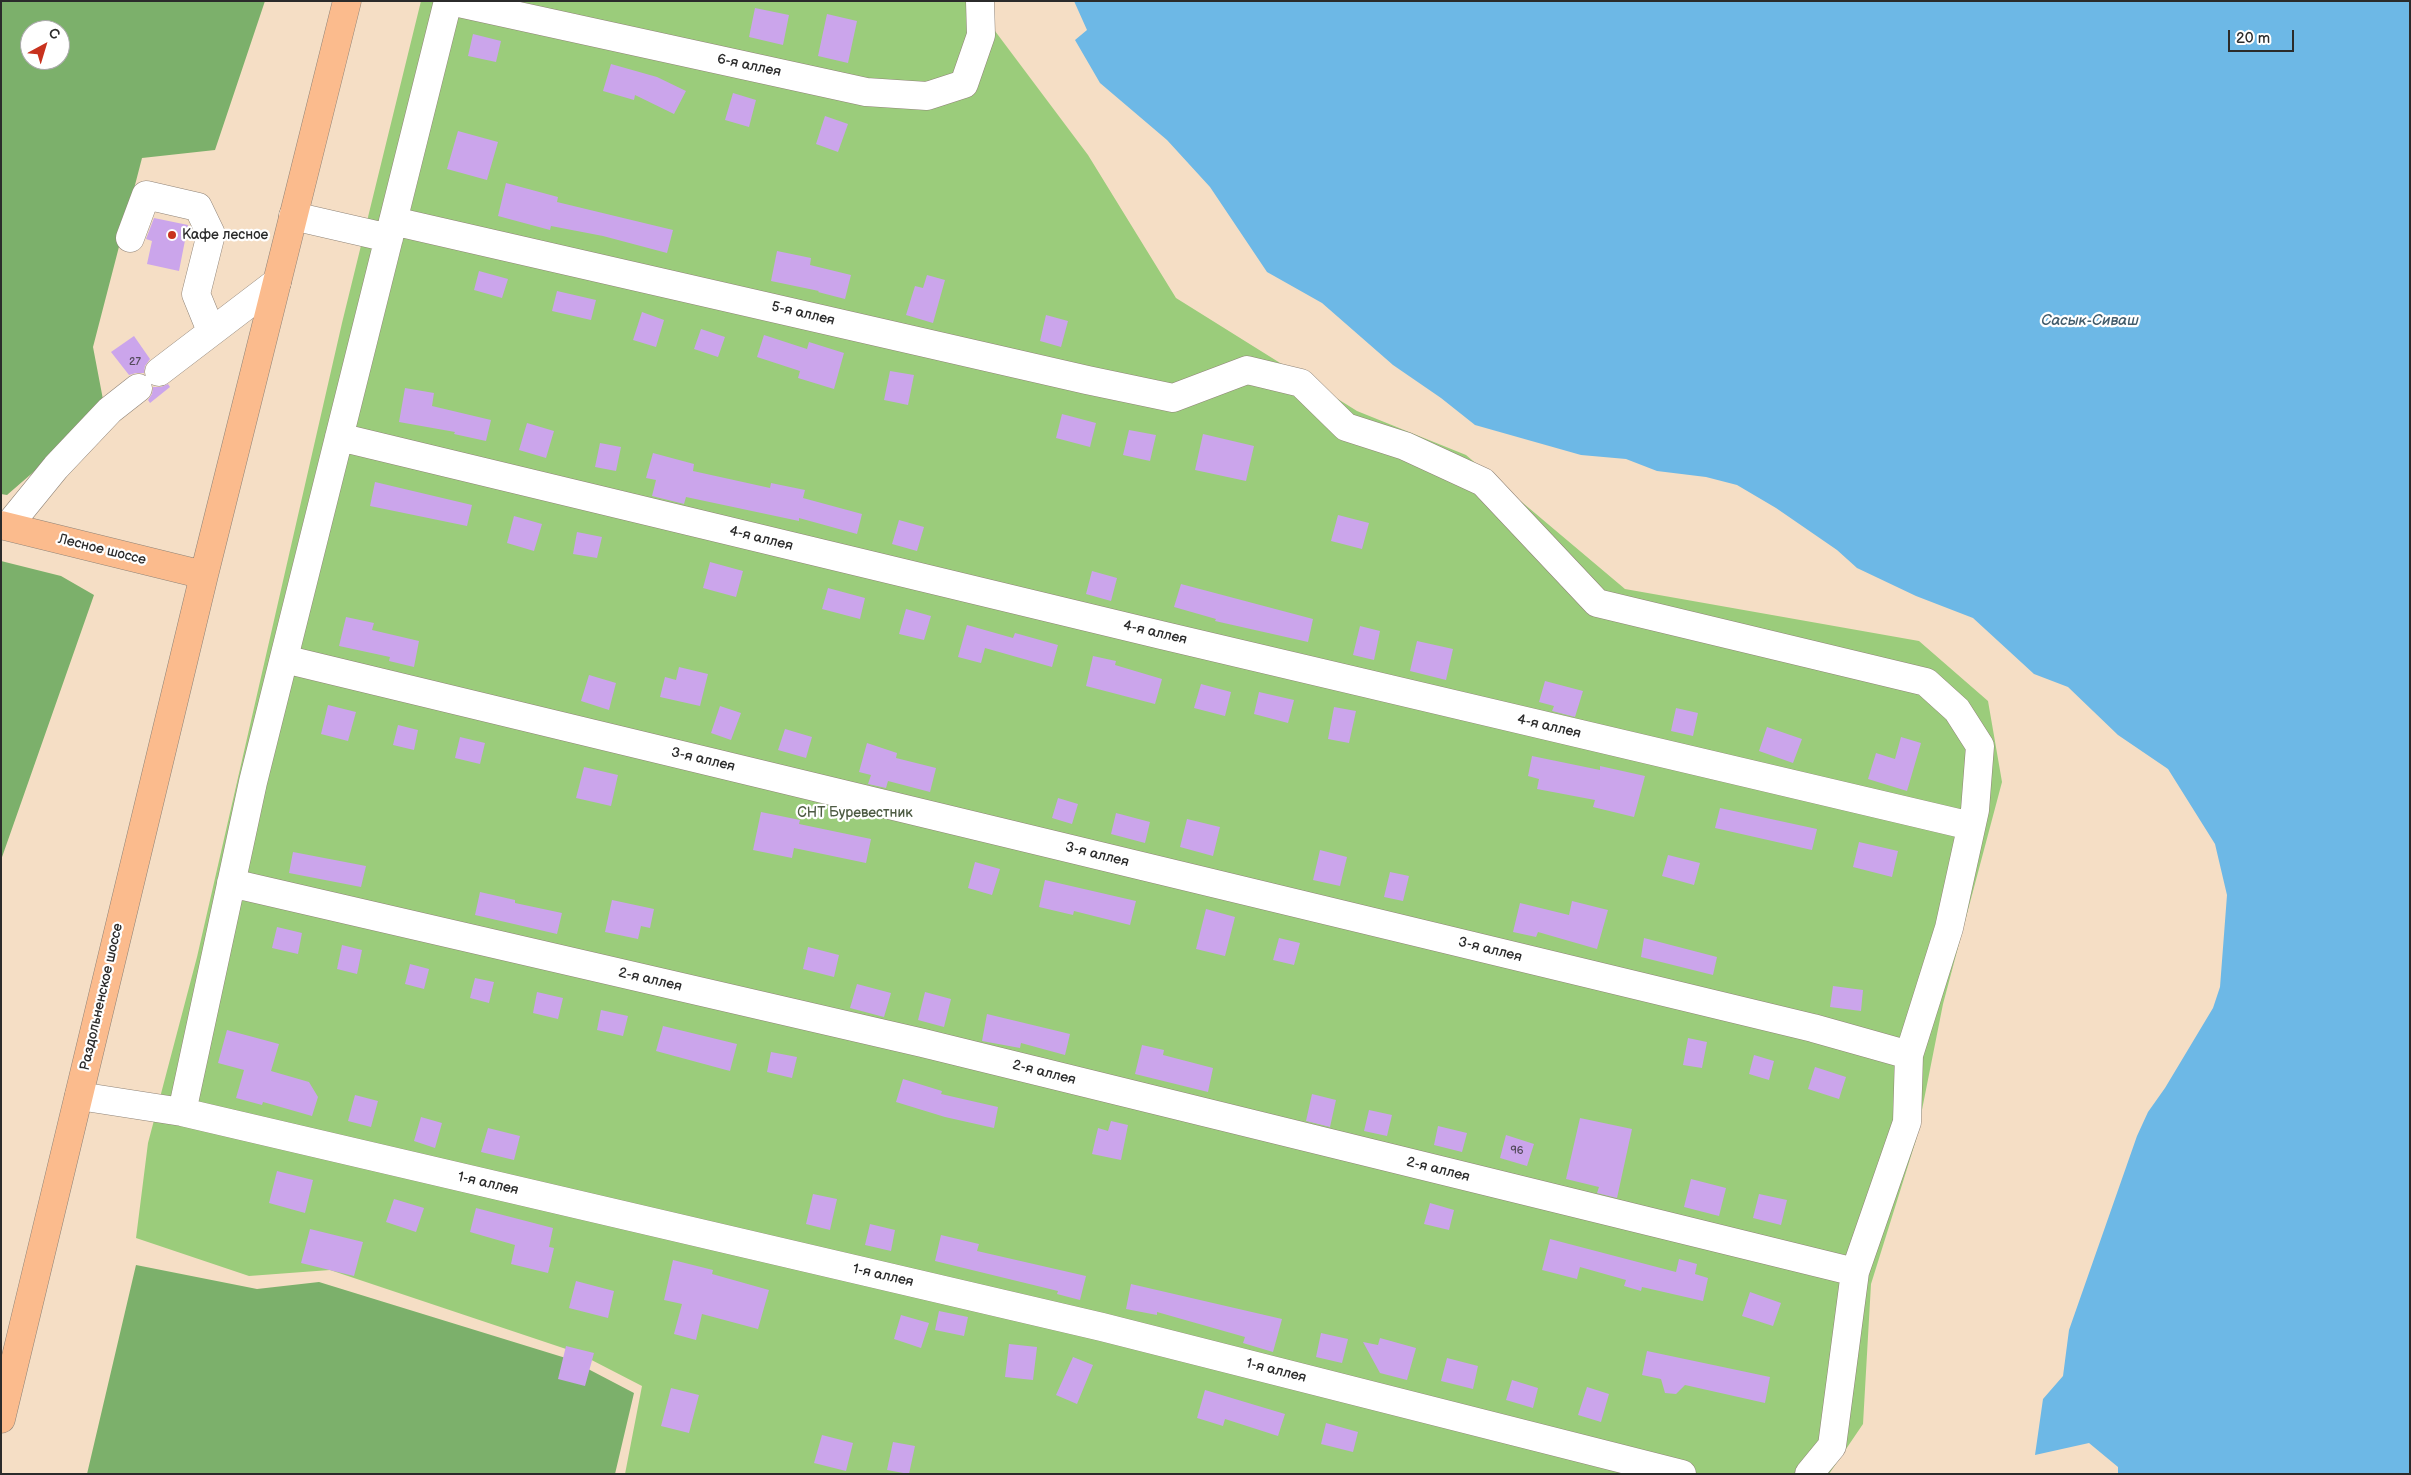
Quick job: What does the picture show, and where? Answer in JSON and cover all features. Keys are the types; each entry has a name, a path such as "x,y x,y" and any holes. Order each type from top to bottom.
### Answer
{"main road":[{"name":"Раздольненское шоссе","path":"1,1419 204,575 347,1"},
{"name":"Лесное шоссе","path":"5,526 204,575"}],"lane":[{"name":"6-я аллея","path":"449,1 866,92 927,96 964,84 981,35 980,1"},
{"path":"182,1112 253,782 449,1"},
{"path":"130,238 146,195 198,208 211,234 196,294 211,331"},
{"name":"5-я аллея","path":"293,216 391,230 1173,398 1247,370 1301,383 1346,427 1405,446 1483,482 1597,603 1926,682 1957,710 1980,746 1972,826 1949,928 1909,1055 1907,1122 1855,1272 1832,1446 1809,1474"},
{"path":"5,526 56,467 110,410 277,282"},
{"name":"4-я аллея","path":"339,437 1161,635 1972,826"},
{"name":"3-я аллея","path":"284,659 1784,1021 1909,1055"},
{"name":"2-я аллея","path":"231,883 932,1046 1855,1272"},
{"name":"1-я аллея","path":"79,1096 182,1112 1102,1327 1682,1474"}],"green space":[{"path":"1,1 265,1 215,150 142,158 93,347 105,410 7,495 1,494"},
{"name":"СНТ Буревестник","path":"421,1 983,1 986,19 1088,155 1176,298 1357,411 1466,455 1625,589 1919,641 1988,701 2002,782 1943,1004 1916,1140 1871,1284 1863,1424 1829,1474 625,1474 642,1386 578,1353 330,1270 249,1276 136,1238 148,1143 197,957 342,323"},
{"path":"1,561 61,576 94,595 1,860"},
{"path":"136,1265 257,1289 319,1282 569,1359 634,1393 615,1474 87,1474"}],"water":[{"name":"Сасык-Сиваш","path":"1074,1 2410,1 2410,1474 2118,1474 2118,1467 2089,1443 2035,1455 2043,1399 2063,1376 2069,1330 2137,1136 2148,1112 2165,1088 2213,1008 2220,987 2227,895 2215,844 2168,769 2118,735 2068,687 2034,674 1973,618 1916,596 1857,568 1837,550 1776,508 1737,485 1706,477 1657,471 1626,459 1581,455 1475,425 1441,398 1393,365 1322,303 1267,272 1210,187 1167,140 1100,83 1075,40 1087,30"}],"building":[{"path":"755,8 789,15 783,45 749,37"},
{"path":"827,14 857,21 848,63 818,56"},
{"path":"473,34 501,41 496,62 468,56"},
{"path":"611,64 657,77 686,91 674,114 635,95 634,100 603,91"},
{"path":"733,93 756,100 749,127 725,120"},
{"path":"825,116 848,124 838,152 816,144"},
{"path":"458,131 498,142 487,180 447,169"},
{"path":"506,183 558,197 557,202 673,230 667,253 603,236 551,226 550,230 498,216"},
{"path":"154,218 188,225 179,271 147,264 152,241 146,239"},
{"path":"777,251 811,258 810,265 851,275 845,299 819,291 771,281"},
{"path":"479,271 508,279 502,298 474,290"},
{"path":"927,275 945,280 933,323 906,315 915,286 923,288"},
{"path":"557,291 596,300 591,320 552,311"},
{"path":"642,312 664,320 656,347 633,340"},
{"path":"1046,315 1068,321 1061,347 1040,341"},
{"path":"701,329 725,337 718,357 694,349"},
{"path":"764,335 807,349 809,342 844,353 834,389 798,378 800,371 757,357"},
{"path":"134,336 150,359 145,366 144,373 129,375 111,352"},
{"path":"890,371 914,375 908,405 884,400"},
{"path":"168,384 170,387 150,403 148,400 152,394 153,387 161,387"},
{"path":"405,388 434,393 432,406 491,420 486,441 454,434 455,432 399,422"},
{"path":"1062,414 1096,423 1090,447 1056,438"},
{"path":"527,423 554,431 546,458 519,450"},
{"path":"1129,430 1156,435 1150,461 1123,455"},
{"path":"1203,434 1254,446 1246,481 1195,470"},
{"path":"600,443 621,447 616,471 595,467"},
{"path":"653,453 694,464 693,471 770,488 771,483 805,490 803,498 862,514 857,534 799,518 799,521 686,497 684,504 652,496 656,480 646,478"},
{"path":"375,482 472,505 467,526 370,506"},
{"path":"1338,515 1369,523 1362,549 1331,541"},
{"path":"514,516 542,524 534,551 507,543"},
{"path":"899,520 924,527 917,551 892,544"},
{"path":"577,532 602,537 597,558 573,554"},
{"path":"710,562 743,571 736,597 703,588"},
{"path":"1092,571 1117,578 1111,601 1086,594"},
{"path":"1181,584 1313,619 1308,642 1215,621 1216,619 1174,607"},
{"path":"828,588 865,598 860,619 822,609"},
{"path":"906,609 931,616 924,640 899,634"},
{"path":"346,617 374,623 372,630 419,641 414,667 389,661 390,657 339,646"},
{"path":"967,625 1013,638 1015,633 1058,645 1052,667 985,648 981,663 958,657"},
{"path":"1360,626 1380,631 1374,660 1353,655"},
{"path":"1417,641 1453,649 1446,680 1410,671"},
{"path":"1093,656 1116,661 1115,665 1162,679 1155,704 1086,686"},
{"path":"679,667 708,674 700,706 660,697 665,677 676,680"},
{"path":"589,675 616,683 609,710 581,701"},
{"path":"1545,681 1583,691 1575,717 1552,711 1554,706 1539,702"},
{"path":"1201,684 1231,692 1225,716 1194,708"},
{"path":"1259,692 1294,700 1288,723 1254,714"},
{"path":"328,705 356,712 348,741 321,734"},
{"path":"720,706 741,713 731,740 711,733"},
{"path":"1334,707 1356,711 1349,743 1328,739"},
{"path":"1676,708 1698,713 1693,736 1671,731"},
{"path":"398,725 418,730 414,750 393,745"},
{"path":"1767,727 1802,739 1793,763 1759,751"},
{"path":"785,729 812,737 806,758 778,750"},
{"path":"460,737 485,743 480,764 455,758"},
{"path":"1901,737 1921,743 1907,791 1868,779 1876,753 1895,759"},
{"path":"867,743 897,753 896,758 936,768 930,792 888,781 886,788 868,784 871,775 859,772"},
{"path":"1532,756 1600,770 1600,766 1645,776 1634,817 1593,807 1595,800 1537,789 1539,779 1528,776"},
{"path":"584,767 618,775 611,806 576,798"},
{"path":"1058,798 1078,804 1072,824 1052,818"},
{"path":"1720,808 1817,829 1812,850 1715,828"},
{"path":"761,812 800,820 799,824 871,839 866,863 794,848 792,858 753,850"},
{"path":"1116,813 1150,822 1145,843 1111,834"},
{"path":"1187,819 1220,827 1213,856 1180,847"},
{"path":"1859,842 1898,851 1892,877 1853,867"},
{"path":"1320,850 1347,857 1340,886 1313,880"},
{"path":"293,852 366,866 361,887 289,873"},
{"path":"1668,855 1700,863 1694,885 1662,876"},
{"path":"975,862 1000,869 992,895 968,888"},
{"path":"1390,872 1409,876 1403,901 1384,897"},
{"path":"1045,880 1136,901 1130,925 1074,911 1073,915 1039,907"},
{"path":"480,892 515,900 515,903 562,913 557,934 475,915"},
{"path":"612,900 654,909 650,928 641,926 638,939 605,932"},
{"path":"1572,901 1608,910 1597,949 1538,932 1536,937 1513,932 1520,903 1569,915"},
{"path":"1206,909 1235,917 1225,956 1196,949"},
{"path":"277,927 302,933 298,954 272,948"},
{"path":"1279,938 1300,943 1294,965 1273,960"},
{"path":"1644,938 1717,957 1713,975 1641,957"},
{"path":"342,945 362,950 357,974 337,969"},
{"path":"808,947 839,955 834,977 803,969"},
{"path":"410,964 429,969 424,989 405,984"},
{"path":"475,978 494,982 489,1003 470,998"},
{"path":"857,984 891,993 884,1017 850,1008"},
{"path":"1833,986 1863,990 1861,1011 1830,1007"},
{"path":"537,992 563,998 558,1019 533,1013"},
{"path":"925,992 951,999 944,1027 918,1020"},
{"path":"601,1010 628,1016 623,1036 597,1030"},
{"path":"987,1014 1070,1034 1065,1055 1021,1043 1020,1048 982,1041"},
{"path":"663,1026 737,1044 730,1071 656,1051"},
{"path":"227,1030 279,1044 271,1071 309,1082 318,1097 312,1116 263,1102 262,1105 236,1098 244,1070 218,1063"},
{"path":"1688,1038 1707,1042 1702,1068 1683,1065"},
{"path":"1142,1045 1164,1050 1163,1055 1213,1068 1208,1092 1135,1074"},
{"path":"771,1052 797,1057 792,1078 767,1072"},
{"path":"1754,1055 1774,1061 1769,1080 1749,1074"},
{"path":"1815,1067 1846,1077 1839,1099 1808,1089"},
{"path":"903,1079 942,1091 941,1094 998,1107 994,1128 945,1117 896,1102"},
{"path":"1312,1094 1336,1100 1330,1127 1306,1121"},
{"path":"355,1095 378,1101 371,1127 348,1121"},
{"path":"1369,1110 1392,1115 1387,1136 1364,1131"},
{"path":"421,1117 442,1123 435,1148 414,1141"},
{"path":"1580,1118 1632,1129 1617,1198 1597,1193 1599,1187 1566,1179"},
{"path":"1111,1121 1128,1125 1121,1160 1092,1154 1098,1128 1108,1131"},
{"path":"1438,1126 1467,1133 1462,1152 1434,1145"},
{"path":"488,1128 520,1136 514,1160 481,1152"},
{"path":"1506,1135 1534,1144 1527,1166 1500,1158"},
{"path":"277,1171 313,1180 305,1213 269,1203"},
{"path":"1691,1179 1726,1188 1719,1216 1684,1207"},
{"path":"813,1194 837,1199 830,1230 806,1224"},
{"path":"1759,1194 1787,1200 1781,1225 1753,1218"},
{"path":"394,1199 424,1208 416,1232 386,1222"},
{"path":"1430,1203 1454,1210 1449,1230 1424,1224"},
{"path":"476,1208 553,1228 549,1247 554,1248 548,1273 511,1264 515,1245 470,1232"},
{"path":"870,1224 895,1230 891,1251 865,1245"},
{"path":"310,1229 363,1242 354,1276 301,1263"},
{"path":"941,1235 979,1244 977,1251 1086,1276 1080,1300 1057,1294 1058,1291 935,1261"},
{"path":"1550,1239 1676,1272 1679,1259 1697,1264 1695,1274 1708,1278 1703,1301 1642,1287 1641,1291 1624,1286 1626,1280 1580,1267 1577,1279 1542,1270"},
{"path":"673,1260 713,1270 712,1274 769,1290 758,1329 702,1314 696,1340 674,1334 682,1304 664,1300"},
{"path":"576,1281 614,1291 608,1318 569,1308"},
{"path":"1131,1284 1282,1319 1273,1352 1243,1343 1245,1337 1157,1312 1157,1315 1126,1309"},
{"path":"1750,1292 1781,1303 1773,1326 1742,1316"},
{"path":"939,1311 968,1317 964,1336 935,1330"},
{"path":"901,1315 929,1323 921,1348 894,1339"},
{"path":"1321,1333 1348,1339 1342,1363 1316,1357"},
{"path":"1380,1338 1416,1348 1407,1380 1380,1373 1363,1342 1378,1345"},
{"path":"1009,1344 1037,1347 1033,1380 1005,1377"},
{"path":"566,1346 594,1353 585,1386 558,1379"},
{"path":"1647,1351 1770,1377 1765,1403 1685,1385 1676,1394 1665,1393 1661,1379 1642,1375"},
{"path":"1073,1357 1093,1365 1077,1404 1056,1395"},
{"path":"1447,1358 1478,1366 1473,1389 1441,1381"},
{"path":"1512,1380 1538,1388 1533,1408 1506,1400"},
{"path":"1587,1387 1609,1394 1601,1422 1578,1415"},
{"path":"671,1388 699,1395 689,1433 661,1426"},
{"path":"1205,1390 1285,1414 1278,1436 1225,1419 1223,1426 1197,1418"},
{"path":"1326,1423 1358,1432 1353,1452 1321,1444"},
{"path":"822,1435 853,1443 846,1471 814,1463"},
{"path":"893,1442 915,1446 909,1474 887,1470"}],"place":[{"name":"Кафе лесное","path":"172,235"}]}
